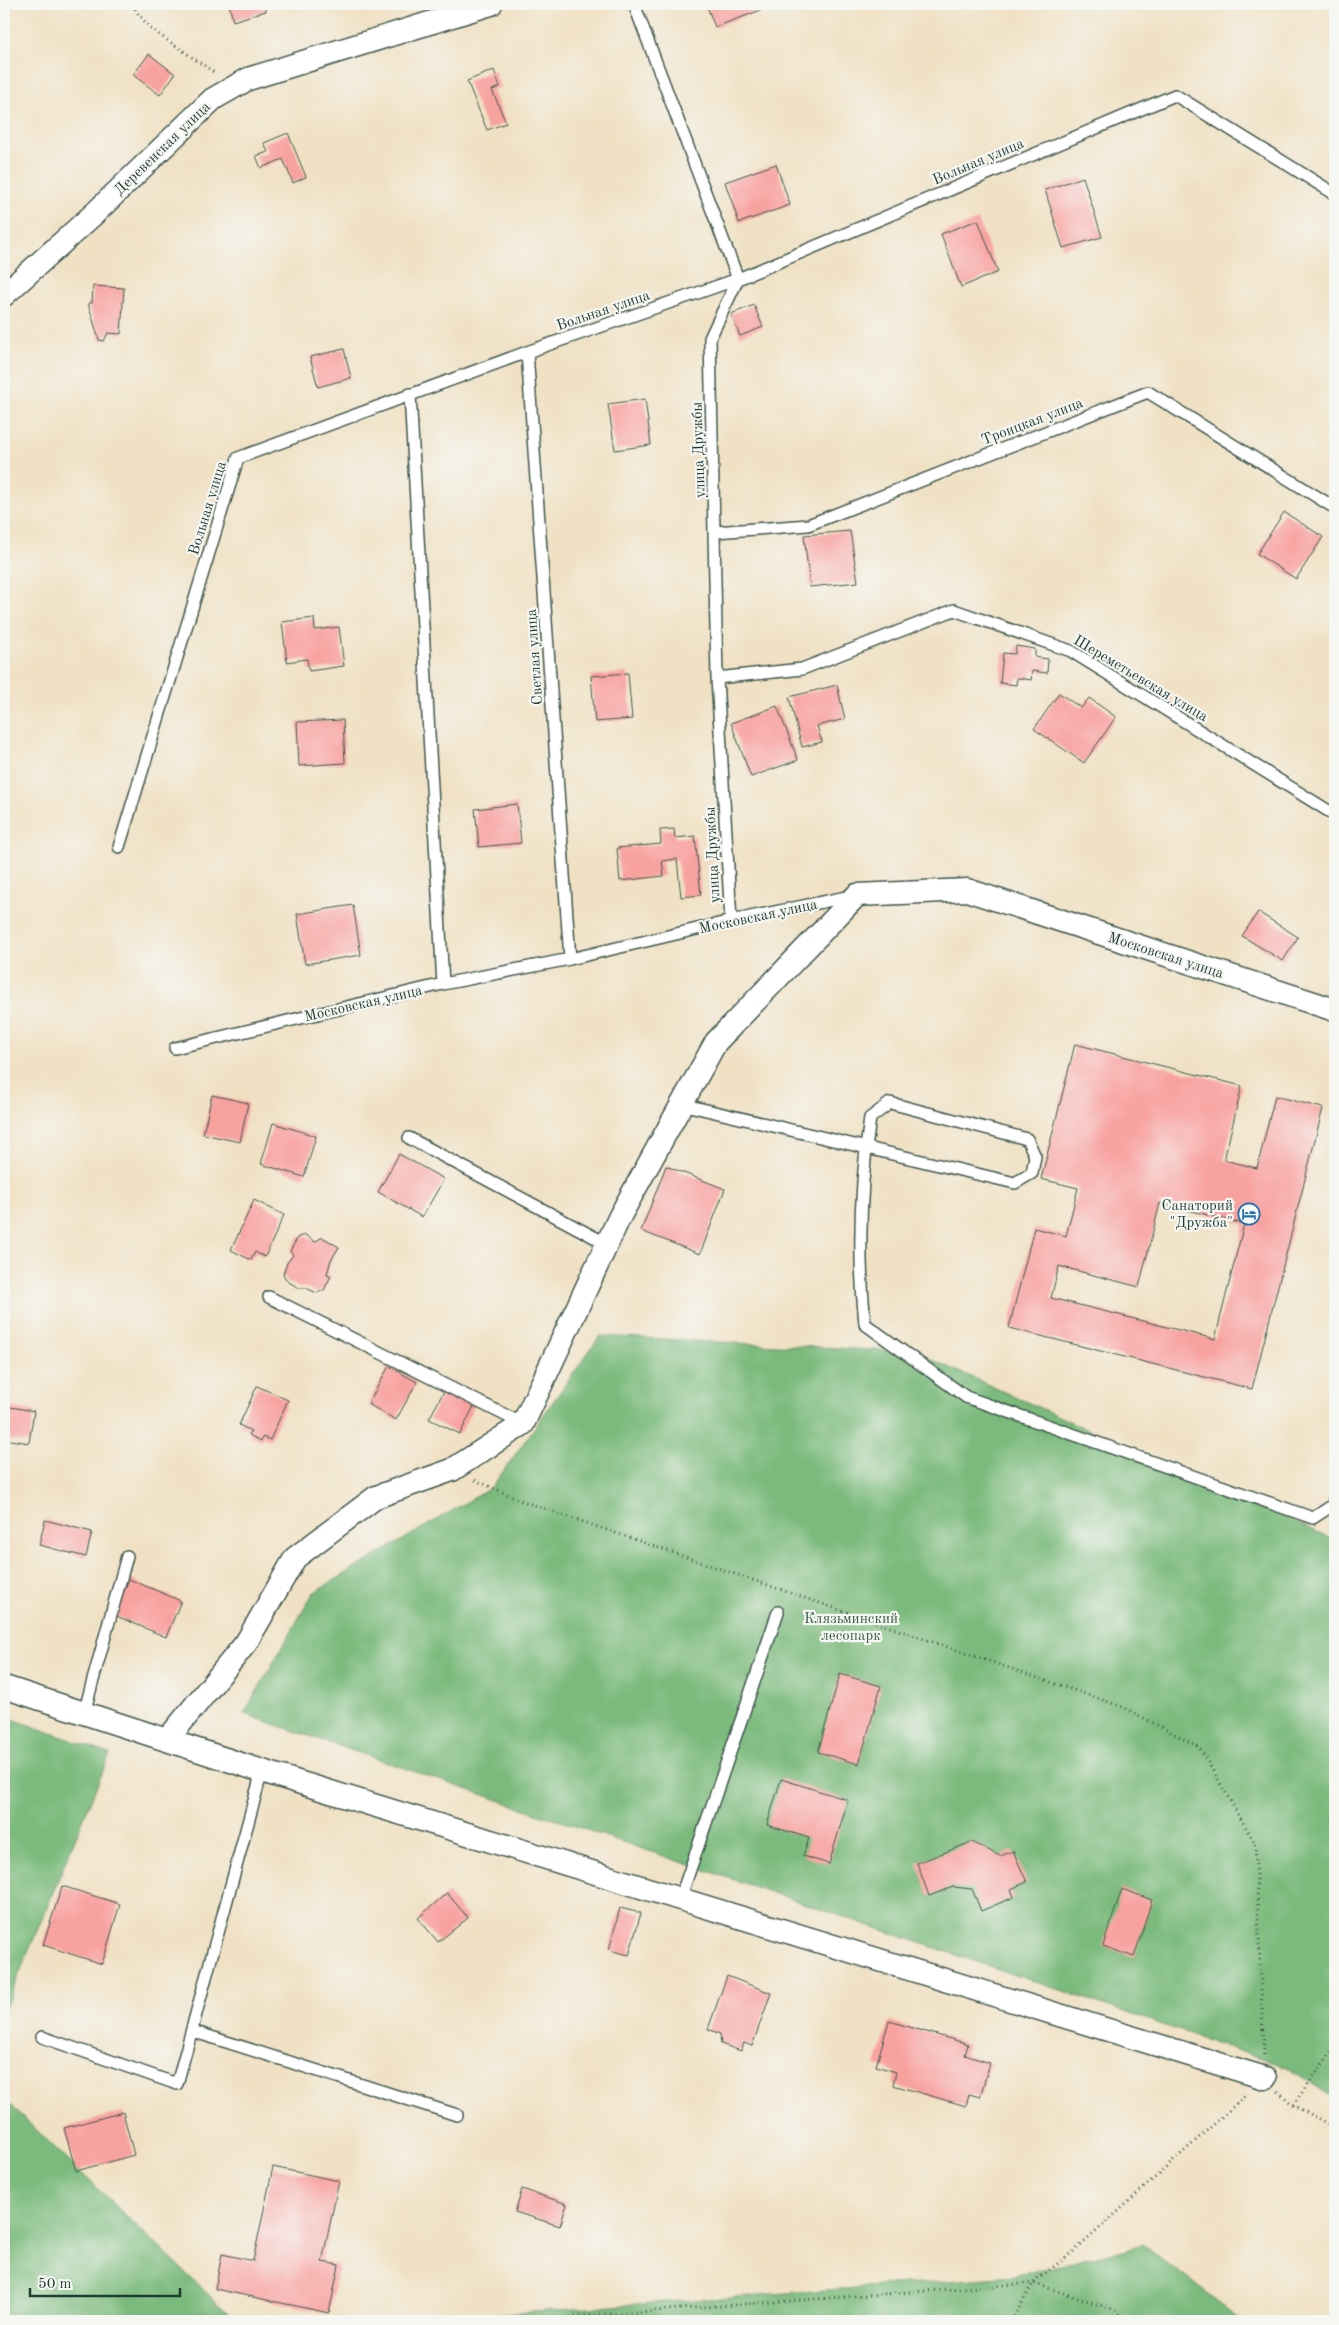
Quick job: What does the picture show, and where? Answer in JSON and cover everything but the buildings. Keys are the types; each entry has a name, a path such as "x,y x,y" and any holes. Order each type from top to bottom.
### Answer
{"street":[{"name":"Деревенская улица","path":"4,295 95,213 213,99 248,79 491,4"},
{"name":"Московская улица","path":"857,895 968,890 1335,1010"},
{"path":"167,1740 246,1644 295,1558 376,1497 452,1470 523,1424 607,1244 716,1042 857,895"},
{"path":"4,1687 262,1771 1265,2078"}],"lane":[{"path":"634,4 738,278"},
{"name":"Вольная улица","path":"119,847 238,458 410,394 738,278 1174,95 1335,194"},
{"name":"улица Дружбы","path":"731,921 717,678 710,338 738,278"},
{"name":"Светлая улица","path":"527,352 570,959"},
{"name":"Троицкая улица","path":"715,532 808,525 1148,392 1335,508"},
{"path":"410,394 442,984"},
{"name":"Шереметьевская улица","path":"717,678 802,669 954,610 1071,651 1335,815"},
{"name":"Московская улица","path":"175,1048 442,984 570,959 731,921 857,895"},
{"path":"681,1104 866,1148 1014,1184 1032,1173 1035,1156 1027,1140 890,1102 870,1118 866,1148 860,1273 865,1324 966,1397 1313,1518 1333,1505 1335,1496"},
{"path":"409,1138 607,1244"},
{"path":"269,1298 523,1424"},
{"path":"84,1713 127,1556"},
{"path":"680,1899 778,1612"},
{"path":"42,2037 177,2084 262,1771"},
{"path":"192,2031 457,2115"}],"path":[{"path":"134,4 136,11 151,29 211,72 248,79"},
{"path":"452,1470 525,1502 1123,1707 1199,1747 1254,1843 1265,2078 1293,2105 1335,2126"},
{"path":"1293,2105 1335,2047"},
{"path":"1012,2321 1034,2283 1080,2247 1265,2078"},
{"path":"515,2321 1034,2283 1115,2310 1128,2321"}],"green space":[{"name":"Клязьминский лесопарк","path":"600,1336 915,1352 1335,1540 1335,2099 1287,2067 244,1714 313,1593 492,1487"},
{"path":"4,1716 110,1754 4,2011"},
{"path":"4,2099 236,2321 4,2321"},
{"path":"1143,2245 1243,2321 412,2321 1014,2276"}],"place":[{"name":"Санаторий \"Дружба\"","path":"1249,1214"}]}
